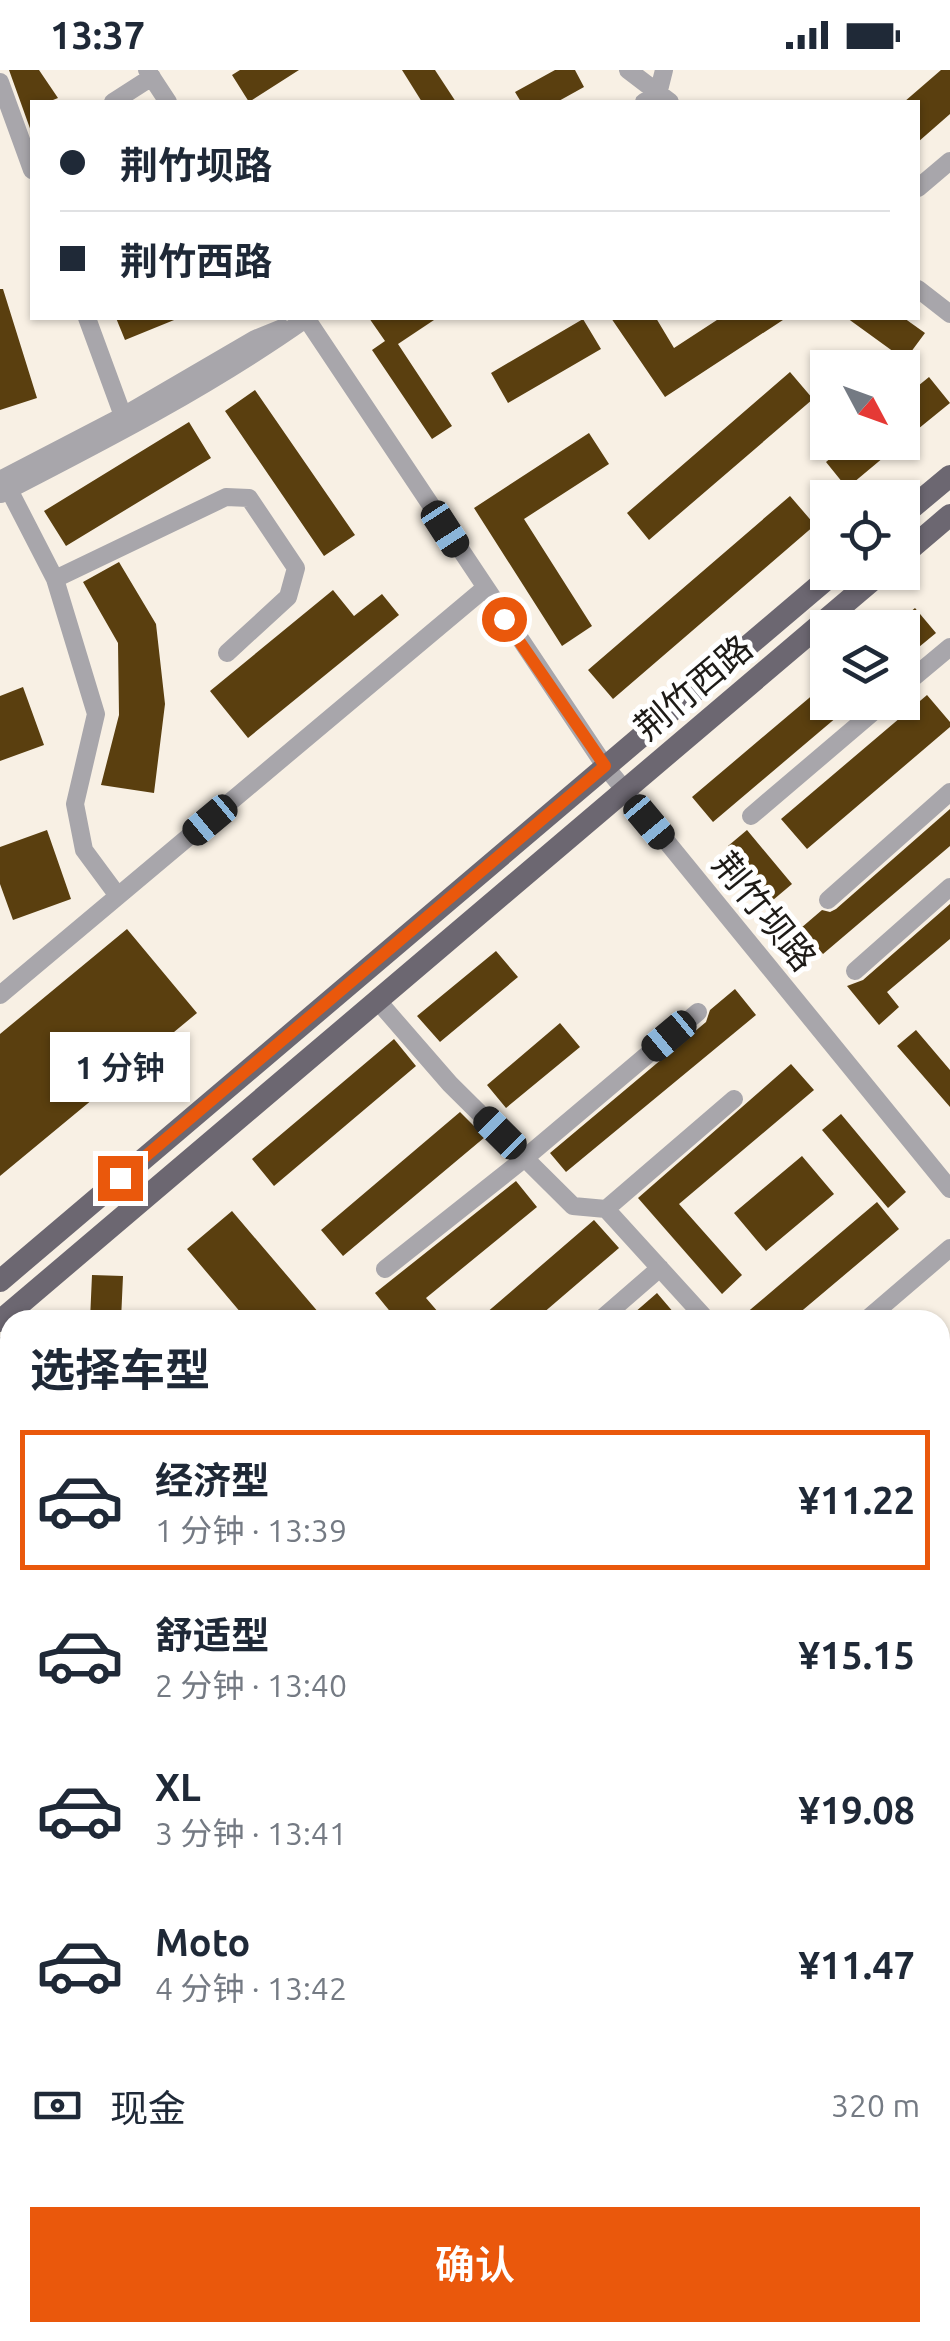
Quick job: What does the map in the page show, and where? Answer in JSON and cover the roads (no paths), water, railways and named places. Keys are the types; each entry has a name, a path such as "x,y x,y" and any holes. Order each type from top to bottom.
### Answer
{"main road":[{"path":"920,501 950,476"},
{"path":"920,541 950,515"},
{"name":"荆竹西路","path":"0,1280 814,590"},
{"name":"荆竹西路","path":"13,1310 861,590"}],"street":[{"path":"628,70 657,99"},
{"path":"657,99 664,70"},
{"path":"116,100 149,74 167,100"},
{"path":"0,82 28,144"},
{"path":"920,186 950,161"},
{"path":"920,291 950,314"},
{"path":"88,320 123,416"},
{"path":"3,486 255,339 301,320"},
{"path":"3,486 128,430 265,348 303,320"},
{"name":"荆竹坝路","path":"307,320 605,766 950,1189"},
{"path":"3,486 55,579 96,714 76,804 84,850 118,896"},
{"path":"55,579 226,497 249,498 296,568 288,596 227,653"},
{"path":"0,995 484,589"},
{"path":"920,673 950,647"},
{"path":"752,816 864,720"},
{"path":"828,900 950,792"},
{"path":"856,971 950,887"},
{"path":"377,1000 450,1084 573,1206 606,1209 698,1310"},
{"path":"385,1269 525,1158 698,1012"},
{"path":"606,1209 734,1099"},
{"path":"878,1310 950,1248"},
{"path":"612,1310 660,1268"}]}
